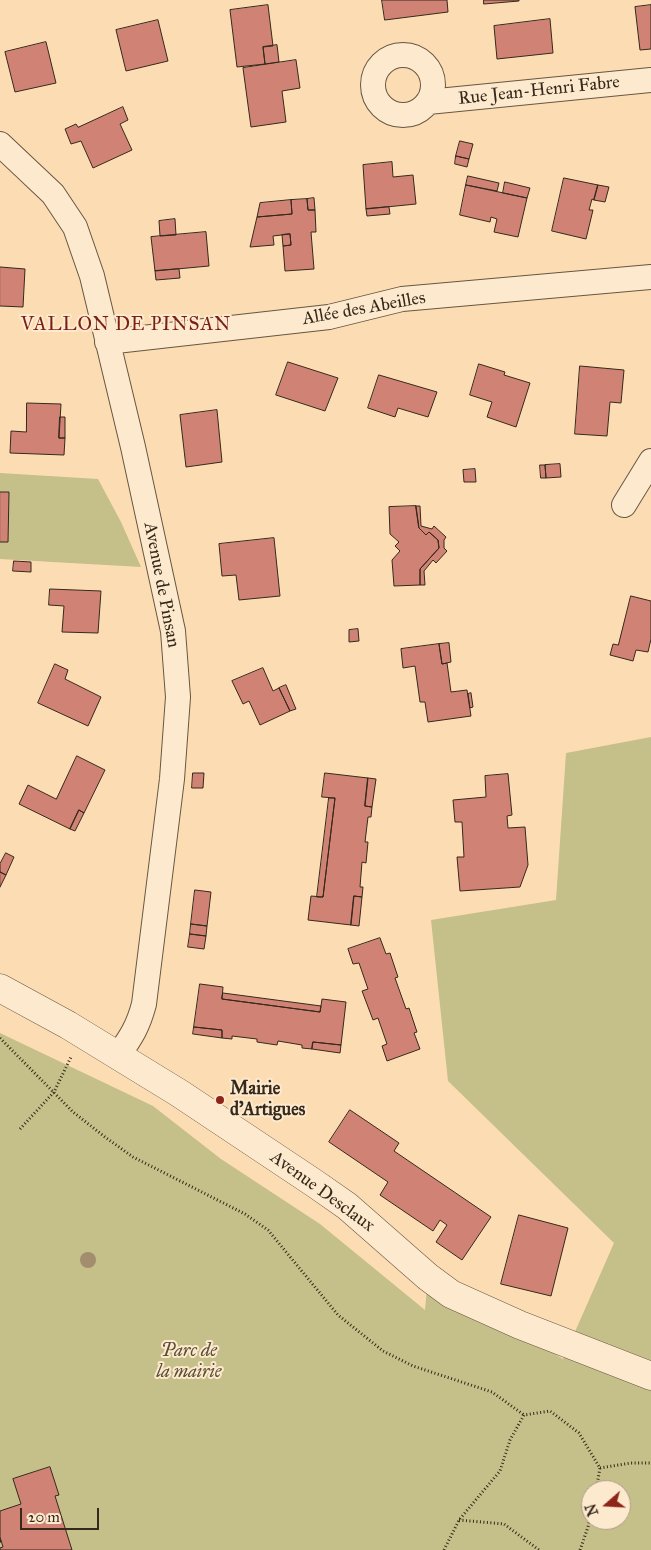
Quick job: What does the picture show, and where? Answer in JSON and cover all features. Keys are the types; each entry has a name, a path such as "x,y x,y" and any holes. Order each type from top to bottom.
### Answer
{"street":[{"name":"Rue Jean-Henri Fabre","path":"428,102 651,80"},
{"name":"Avenue de Pinsan","path":"0,144 54,194 75,226 92,276 133,447 173,631 178,697 172,779 144,1004 140,1020 133,1035 118,1056"},
{"name":"Allée des Abeilles","path":"107,342 329,317 402,299 651,277"},
{"path":"624,505 651,461"},
{"name":"Avenue Desclaux","path":"0,988 82,1034 179,1093 347,1206 428,1277 452,1294 520,1325 651,1376"}],"path":[{"path":"20,1129 54,1092 82,1034"},
{"path":"0,1038 73,1112 134,1157 245,1214 268,1230 338,1315 383,1350 413,1366 492,1392 524,1415 550,1411 579,1433 600,1468 598,1480"},
{"path":"444,1550 459,1520 500,1471 510,1440 524,1415"},
{"path":"600,1468 630,1463 651,1463"},
{"path":"459,1520 504,1524 539,1550"},
{"path":"580,1550 587,1530"}],"green space":[{"path":"0,473 98,479 121,522 141,567 0,559"},
{"name":"Parc de la mairie","path":"651,737 651,1550 0,1550 0,1033 153,1106 221,1159 320,1224 425,1310 428,1277 563,1359 614,1243 448,1081 431,920 556,900 566,753"}],"building":[{"path":"382,0 447,0 448,12 385,20"},
{"path":"484,0 519,0 519,1 484,4"},
{"path":"268,5 273,46 263,47 265,64 237,67 230,10"},
{"path":"651,5 651,49 640,50 635,7"},
{"path":"550,19 553,53 497,59 494,26"},
{"path":"158,20 168,61 126,71 116,30"},
{"path":"46,42 56,83 15,92 5,52"},
{"path":"277,45 279,62 265,64 263,47"},
{"path":"296,60 300,88 282,91 286,122 251,127 243,68"},
{"path":"123,107 128,120 120,124 132,150 93,168 81,141 71,144 65,129 76,124 78,127"},
{"path":"460,141 473,144 469,159 456,156"},
{"path":"456,156 469,159 467,167 455,164"},
{"path":"392,162 393,177 413,175 416,204 366,209 363,165"},
{"path":"468,176 499,183 497,191 466,185"},
{"path":"564,178 598,185 589,210 593,210 586,239 552,231"},
{"path":"505,182 530,188 527,198 503,193"},
{"path":"466,185 527,198 518,237 494,232 497,219 491,217 490,222 460,215"},
{"path":"598,185 609,187 605,202 594,200"},
{"path":"314,198 315,210 308,210 307,199"},
{"path":"307,199 308,210 315,210 316,232 311,232 314,269 285,271 283,246 291,245 290,234 273,236 274,245 250,247 257,217 292,214 291,200"},
{"path":"291,200 292,214 257,217 260,203"},
{"path":"389,207 390,214 367,216 366,209"},
{"path":"175,219 176,235 160,236 159,221"},
{"path":"206,232 209,266 155,271 151,237"},
{"path":"290,234 291,245 283,246 282,235"},
{"path":"0,267 25,269 23,307 0,306"},
{"path":"179,269 180,278 156,280 155,271"},
{"path":"288,362 338,378 325,411 276,395"},
{"path":"479,364 505,372 504,375 530,383 516,427 487,417 492,402 470,395"},
{"path":"580,366 624,370 621,403 610,402 607,436 575,434"},
{"path":"379,375 437,392 428,417 398,408 395,417 368,408"},
{"path":"27,403 61,404 59,438 65,438 64,455 10,453 11,431 26,432"},
{"path":"217,410 222,462 186,467 180,415"},
{"path":"60,417 65,417 65,438 59,438"},
{"path":"560,464 561,477 546,478 545,465"},
{"path":"540,465 545,465 546,478 541,478"},
{"path":"475,469 476,482 464,482 463,470"},
{"path":"0,492 9,492 8,542 0,542"},
{"path":"416,506 419,528 426,535 429,532 438,540 439,548 420,569 420,585 394,586 392,560 400,551 395,546 399,542 390,534 389,507"},
{"path":"416,506 420,506 421,526 432,529 434,526 446,537 444,548 447,551 436,563 433,560 424,571 425,585 420,585 420,569 439,548 438,540 429,532 426,535 419,528"},
{"path":"274,538 280,596 239,600 236,575 222,576 219,544"},
{"path":"14,561 31,562 31,572 13,571"},
{"path":"50,589 101,591 98,633 62,632 64,606 49,605"},
{"path":"631,596 651,601 651,639 648,652 636,650 633,661 610,655 613,644 618,645"},
{"path":"358,629 359,641 349,642 349,630"},
{"path":"449,643 451,662 442,664 439,644"},
{"path":"439,644 442,664 447,663 451,692 467,690 471,716 428,722 425,702 420,702 415,666 403,668 401,649"},
{"path":"55,664 68,670 65,679 101,697 88,726 38,703"},
{"path":"263,668 273,691 279,688 290,711 260,725 249,701 243,704 232,681"},
{"path":"286,685 296,709 290,711 279,688"},
{"path":"471,693 473,707 470,708 468,694"},
{"path":"77,756 105,770 84,813 79,810 70,829 19,804 28,785 56,799"},
{"path":"193,773 204,773 203,788 192,788"},
{"path":"325,773 368,778 365,806 372,807 371,817 368,817 365,842 368,842 366,863 362,862 360,887 363,887 362,897 354,896 351,925 308,920 311,896 323,897 335,798 322,797"},
{"path":"508,774 512,815 507,816 508,828 525,827 528,865 520,887 460,891 457,857 464,857 462,822 455,822 453,800 486,797 485,776"},
{"path":"368,778 376,779 372,807 365,806"},
{"path":"329,798 335,798 323,897 317,897"},
{"path":"79,810 84,813 75,831 70,829"},
{"path":"6,853 14,857 6,875 0,872 0,864"},
{"path":"0,872 6,875 0,887"},
{"path":"195,890 211,892 207,926 191,924"},
{"path":"354,896 362,897 359,926 351,925"},
{"path":"191,924 207,926 206,936 190,934"},
{"path":"190,934 206,936 204,949 188,947"},
{"path":"380,938 386,954 390,953 398,977 395,978 406,1009 409,1008 417,1032 414,1033 420,1049 387,1061 382,1046 387,1044 378,1018 373,1020 362,991 368,989 359,963 353,964 348,949"},
{"path":"200,984 223,987 222,999 320,1012 322,999 346,1002 341,1045 313,1042 312,1049 302,1048 302,1045 278,1041 277,1045 257,1042 257,1039 232,1036 232,1039 222,1038 222,1030 194,1027"},
{"path":"223,993 321,1006 320,1012 222,999"},
{"path":"194,1027 222,1030 222,1038 193,1034"},
{"path":"313,1042 341,1045 340,1053 312,1049"},
{"path":"350,1110 399,1143 394,1151 491,1217 462,1260 436,1242 447,1225 440,1220 433,1231 380,1195 388,1182 329,1142"},
{"path":"519,1215 568,1228 551,1296 501,1284"},
{"path":"50,1467 59,1495 55,1496 72,1550 0,1550 3,1547 0,1537 0,1511 21,1504 13,1479"}],"place":[{"name":"Mairie d'Artigues","path":"220,1100"}],"district":[{"name":"VALLON DE PINSAN","path":"126,325"}]}
